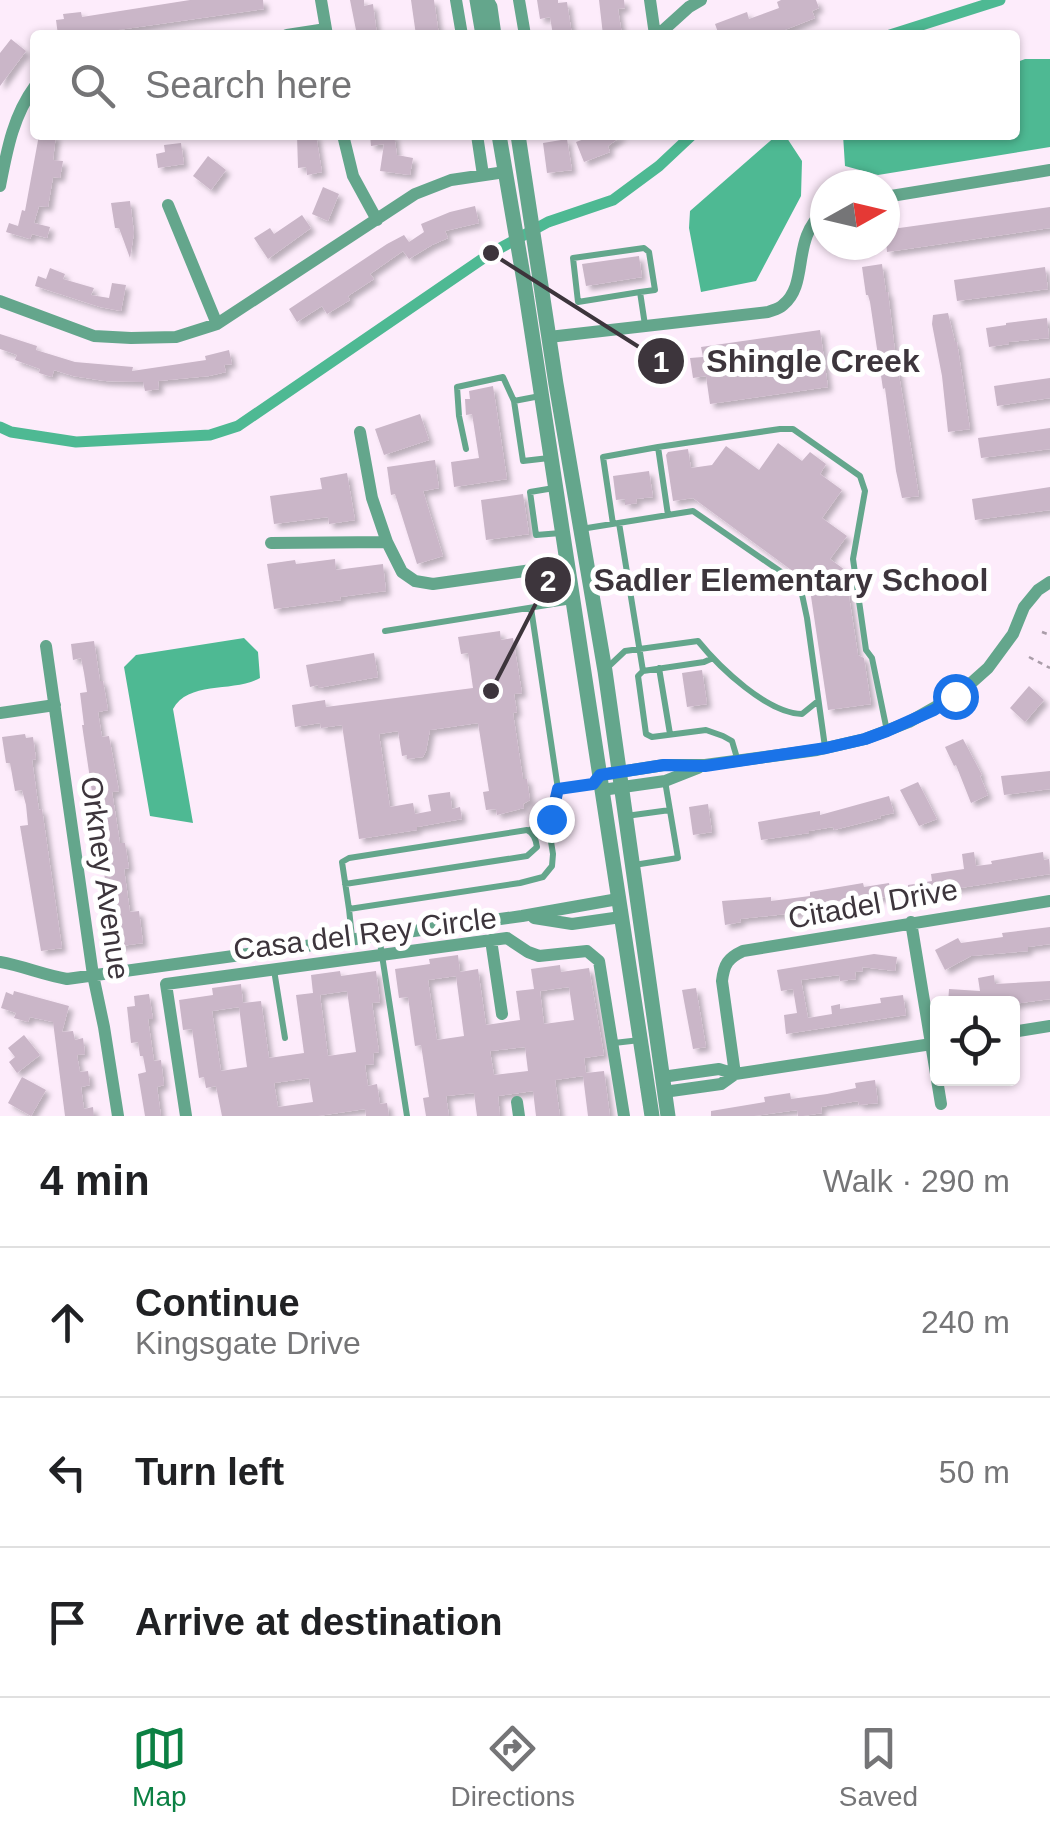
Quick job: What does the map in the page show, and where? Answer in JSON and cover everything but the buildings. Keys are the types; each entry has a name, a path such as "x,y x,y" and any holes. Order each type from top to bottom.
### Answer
{"street":[{"path":"321,0 326,30"},
{"path":"456,0 461,30"},
{"path":"477,0 482,30"},
{"path":"486,0 493,30"},
{"path":"498,0 503,30"},
{"path":"519,0 524,30"},
{"path":"650,0 656,30"},
{"path":"663,30 701,0"},
{"path":"0,186 10,138 30,93"},
{"path":"343,140 352,176 378,220"},
{"path":"478,140 484,175"},
{"path":"500,140 621,917 641,992 660,1092 663,1085"},
{"path":"519,140 580,530 609,644 605,671 631,865 641,992"},
{"path":"900,194 1050,170"},
{"path":"0,301 94,336 176,337 217,324 415,194 451,180 505,172 514,173 524,228 534,240"},
{"path":"168,205 217,324"},
{"path":"549,337 768,312 784,304 795,287 802,245 810,225"},
{"path":"360,432 372,498 387,542 402,572 415,581 432,584 567,565"},
{"path":"550,461 562,473 570,528 580,530"},
{"path":"271,542 387,542"},
{"path":"598,783 665,780 705,766 826,748 887,731 934,710 988,668 1012,634 1024,607 1050,582"},
{"path":"573,601 583,609 590,660 608,689"},
{"name":"Orkney Avenue","path":"46,646 93,975 118,1116"},
{"path":"0,713 54,705"},
{"path":"620,780 664,765 705,766"},
{"path":"0,962 67,979 622,899 628,905 640,976 640,1040 652,1116"},
{"name":"Citadel Drive","path":"734,1074 722,981 730,957 743,951 1050,901"},
{"path":"522,916 572,924 621,917"},
{"path":"910,922 930,1020"},
{"name":"Casa del Rey Circle","path":"186,1116 166,984 508,938 539,956 587,950 599,961 624,1116"},
{"path":"492,940 502,1014"},
{"path":"1020,1031 1050,1026"},
{"path":"663,1085 722,1084 734,1074 930,1045"},
{"path":"663,1085 668,1116"},
{"path":"939,1086 941,1104"}],"lane":[{"path":"644,248 649,252 655,290 640,292 578,302 573,258 644,248"},
{"path":"640,292 645,326"},
{"path":"531,340 549,337"},
{"path":"466,449 457,387 503,377 514,401 524,460 550,461"},
{"path":"514,401 540,396"},
{"path":"643,671 636,613 603,457 793,429 860,476 866,491 853,559 866,650 872,658 887,731"},
{"path":"658,447 668,515"},
{"path":"555,488 530,492 536,534 562,532"},
{"path":"580,530 693,511 800,585 826,748"},
{"path":"385,632 573,601"},
{"path":"349,909 542,877 552,866 551,819 558,789 531,608"},
{"path":"605,671 625,651 698,641 756,696 789,714 802,714 819,701"},
{"path":"609,644 625,651"},
{"path":"713,658 643,671 638,676 646,734 706,730 732,741 738,760"},
{"path":"660,668 659,696 670,734"},
{"path":"631,865 678,858 664,765"},
{"path":"558,789 598,783"},
{"path":"624,816 670,810"},
{"path":"352,938 342,862 360,855 529,830 551,819"},
{"path":"345,884 527,856 537,847 529,830"},
{"path":"379,935 406,1116"},
{"path":"274,969 285,1038"},
{"path":"613,1043 640,1040"}],"path":[{"path":"1042,632 1050,635"},
{"path":"1029,656 1050,668"}],"shaded area":[{"path":"1050,59 1050,147 900,171 845,166 843,140 1020,140 1020,61"},
{"path":"771,140 788,140 802,161 801,196 756,281 701,292 689,228 690,211"},
{"path":"244,638 258,652 260,678 201,690 180,700 173,709 193,823 150,816 124,667 136,655"}],"waterway":[{"path":"906,30 1000,0"},
{"path":"0,427 76,442 210,435 238,426 491,253 548,222 613,200 687,140"}],"place":[{"name":"Shingle Creek","path":"491,253"},
{"name":"Sadler Elementary School","path":"491,691"}],"route":[{"path":"551,819 558,789 593,784 600,775 664,765 705,766 826,748 887,731 955,696"}]}
